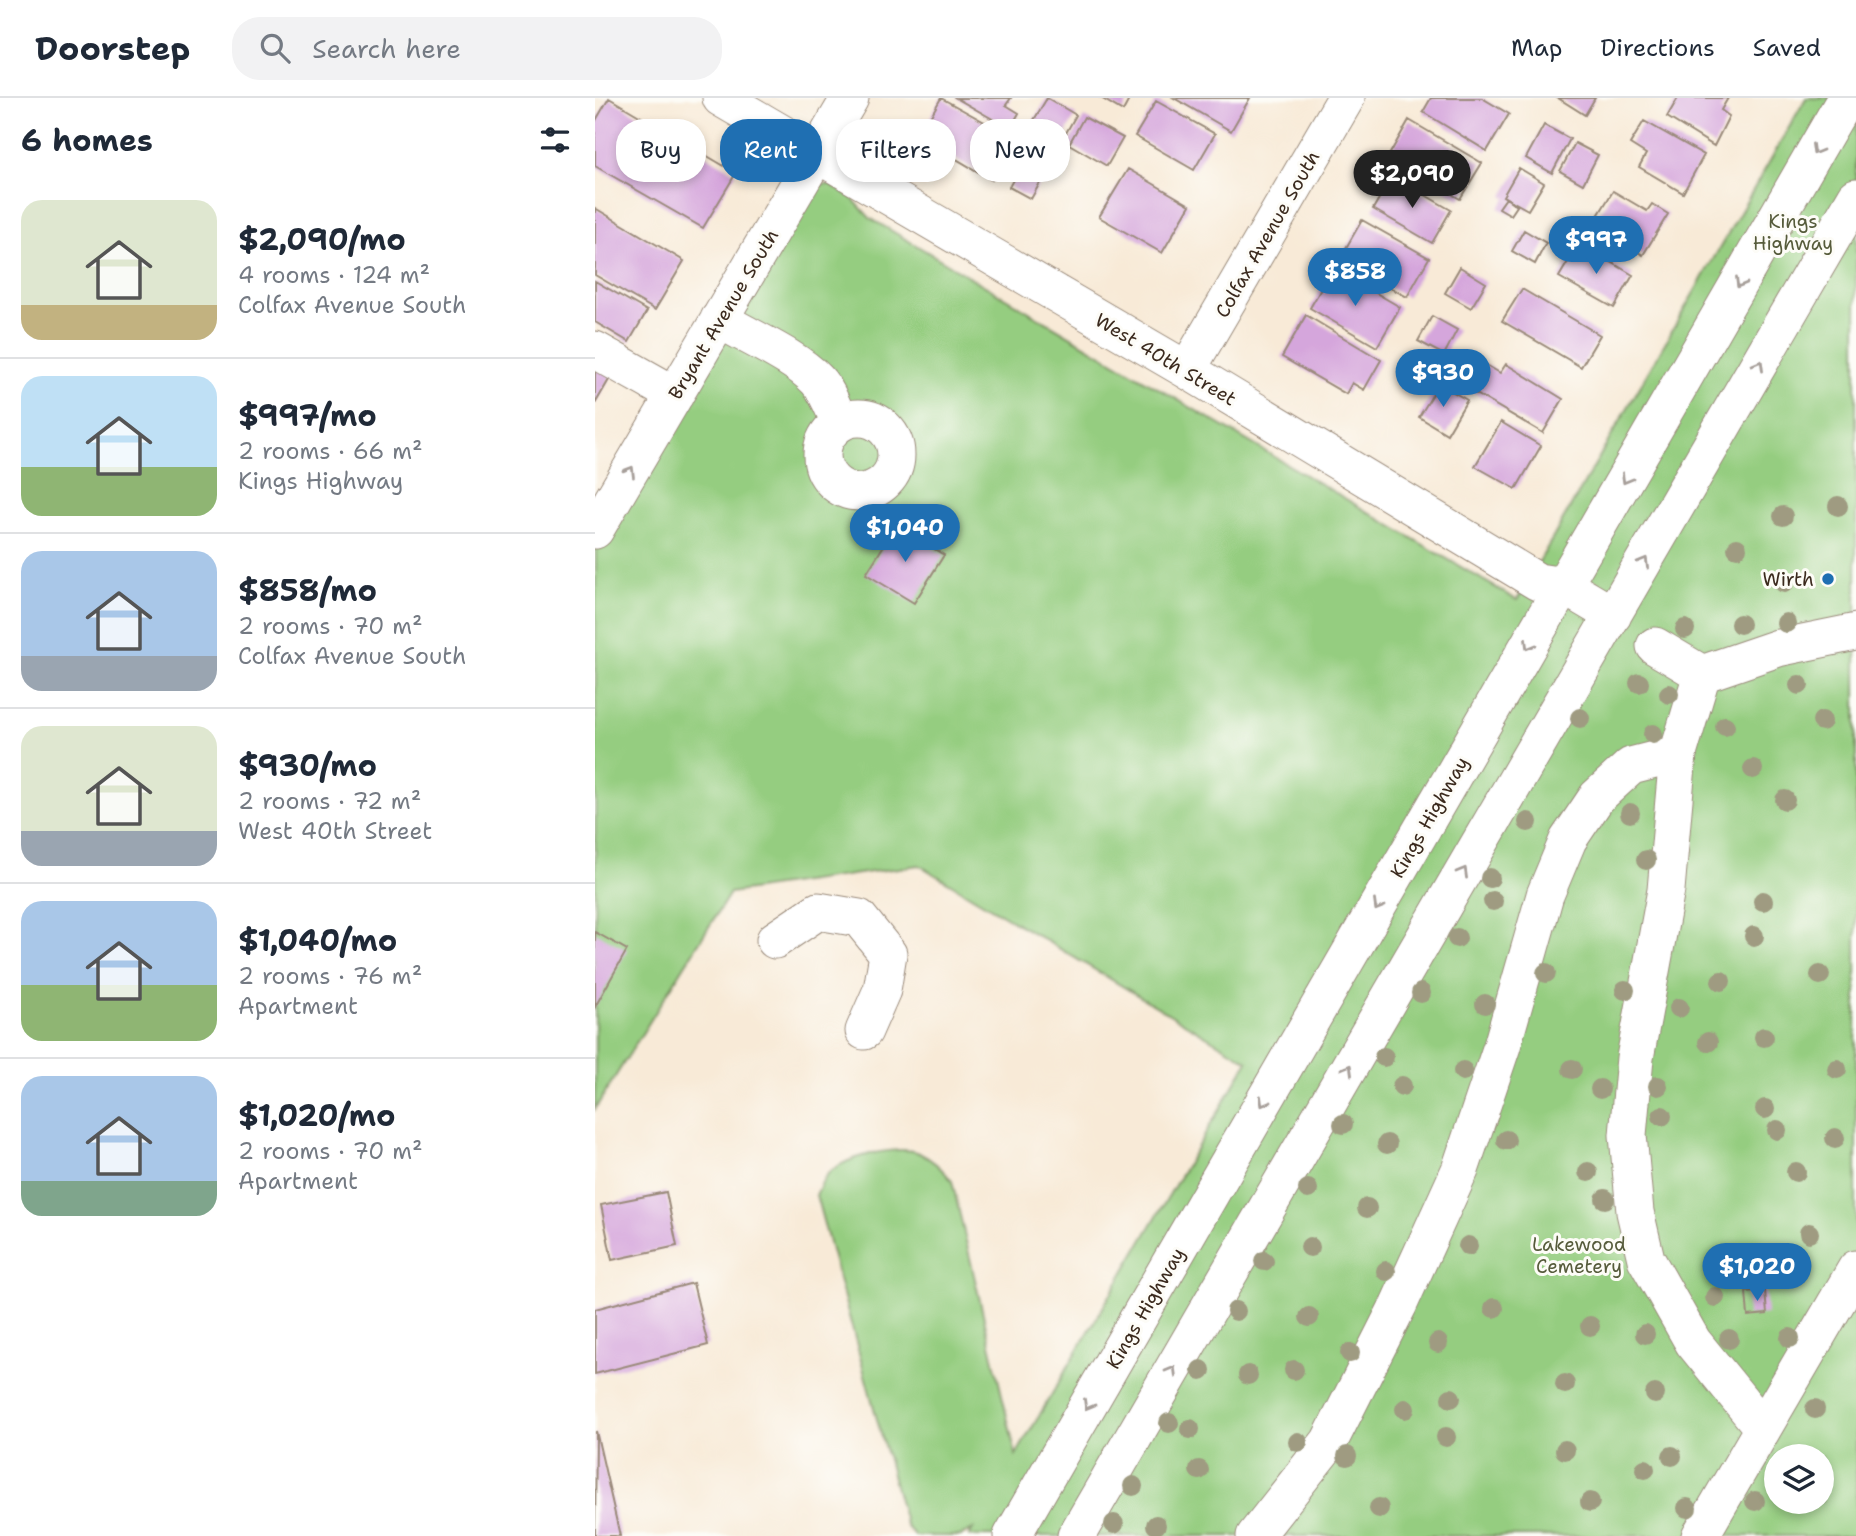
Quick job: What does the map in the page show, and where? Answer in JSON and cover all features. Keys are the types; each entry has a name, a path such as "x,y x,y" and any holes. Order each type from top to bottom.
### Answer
{"street":[{"name":"West 40th Street","path":"721,98 757,119"},
{"name":"Bryant Avenue South","path":"822,146 850,98"},
{"name":"Colfax Avenue South","path":"1187,370 1346,98"},
{"name":"Kings Highway","path":"1012,1536 1846,98"},
{"name":"West 40th Street","path":"822,157 1187,370 1538,582 1564,586 1613,615"},
{"name":"Bryant Avenue South","path":"595,530 800,182"},
{"path":"1787,202 1854,202"},
{"path":"1076,1536 1854,202"},
{"path":"719,319 803,368 827,393 840,423"},
{"path":"595,350 675,395"},
{"path":"1655,646 1702,674 1779,648 1856,632"},
{"path":"1702,674 1678,754 1665,890 1635,1058 1628,1135 1635,1212 1646,1259 1693,1342 1762,1427"},
{"path":"1255,1536 1329,1442 1398,1306 1460,1170 1501,1046 1545,895 1568,840 1597,797 1631,766 1678,754"},
{"path":"775,940 818,911 859,918 888,954 882,990 864,1031"},
{"path":"1700,1536 1856,1269"}],"green space":[{"name":"Lakewood Cemetery","path":"1806,98 1856,98 1856,1536 969,1536 973,1529 960,1536 915,1536 906,1526 816,1195 825,1178 833,1169 856,1158 898,1150 919,1153 938,1165 952,1181 1016,1455 1248,1061 919,865 730,893 595,1109 596,548 818,185 829,184 852,198 870,218 1517,600"}],"building":[{"path":"609,98 645,119 616,119 616,178 595,166 595,122"},
{"path":"941,98 979,119 970,119 970,167 956,159 956,119 929,119"},
{"path":"956,98 1011,98 1006,105 1019,113 1016,119 993,119"},
{"path":"1047,98 1076,115 1070,126 1070,119 1035,119"},
{"path":"1101,98 1130,98 1123,111"},
{"path":"1174,98 1250,98 1231,131"},
{"path":"1431,98 1482,98 1509,114 1487,151 1423,112"},
{"path":"1558,98 1595,98 1585,115"},
{"path":"1678,98 1728,98 1721,110 1729,116 1714,146 1667,117"},
{"path":"1156,101 1215,134 1194,170 1135,136"},
{"path":"1084,117 1123,138 1107,166 1070,142"},
{"path":"1409,120 1482,163 1460,199 1388,157"},
{"path":"1644,121 1704,155 1683,193 1639,167 1646,154 1630,144"},
{"path":"1544,125 1570,139 1552,173 1526,158"},
{"path":"1575,143 1598,155 1583,184 1560,171"},
{"path":"706,155 720,164 720,182 731,182 703,228 623,182 706,182"},
{"path":"1519,168 1544,183 1528,210 1503,196"},
{"path":"1128,169 1190,205 1162,253 1099,217"},
{"path":"1392,176 1451,210 1432,243 1373,209"},
{"path":"1012,182 1041,182 1031,199 1009,187"},
{"path":"1613,191 1647,211 1652,204 1668,214 1643,255 1593,224"},
{"path":"1506,198 1517,206 1511,215 1499,208"},
{"path":"595,208 684,261 655,310 595,275"},
{"path":"1362,220 1429,258 1407,297 1339,260"},
{"path":"1524,230 1546,243 1535,264 1512,251"},
{"path":"1579,243 1633,275 1614,308 1559,277"},
{"path":"1460,267 1486,283 1471,308 1445,293"},
{"path":"1333,268 1400,307 1377,347 1310,308"},
{"path":"595,281 647,311 629,342 595,322"},
{"path":"1522,289 1600,335 1581,367 1502,321"},
{"path":"1306,315 1381,360 1364,390 1352,383 1346,394 1282,357"},
{"path":"1432,316 1457,330 1444,355 1418,341"},
{"path":"1464,352 1500,373 1506,364 1563,399 1543,433 1449,378"},
{"path":"595,360 614,371 595,404"},
{"path":"1439,384 1467,400 1447,434 1419,417"},
{"path":"1501,422 1541,446 1516,489 1475,466"},
{"path":"896,526 944,555 914,603 866,574"},
{"path":"595,932 627,950 595,1007"},
{"path":"666,1192 677,1246 612,1260 601,1205"},
{"path":"693,1283 708,1345 595,1374 595,1309"},
{"path":"1765,1290 1767,1314 1748,1316 1746,1292"},
{"path":"596,1431 620,1536 595,1536"}],"place":[{"name":"Wirth","path":"1828,579"}]}
